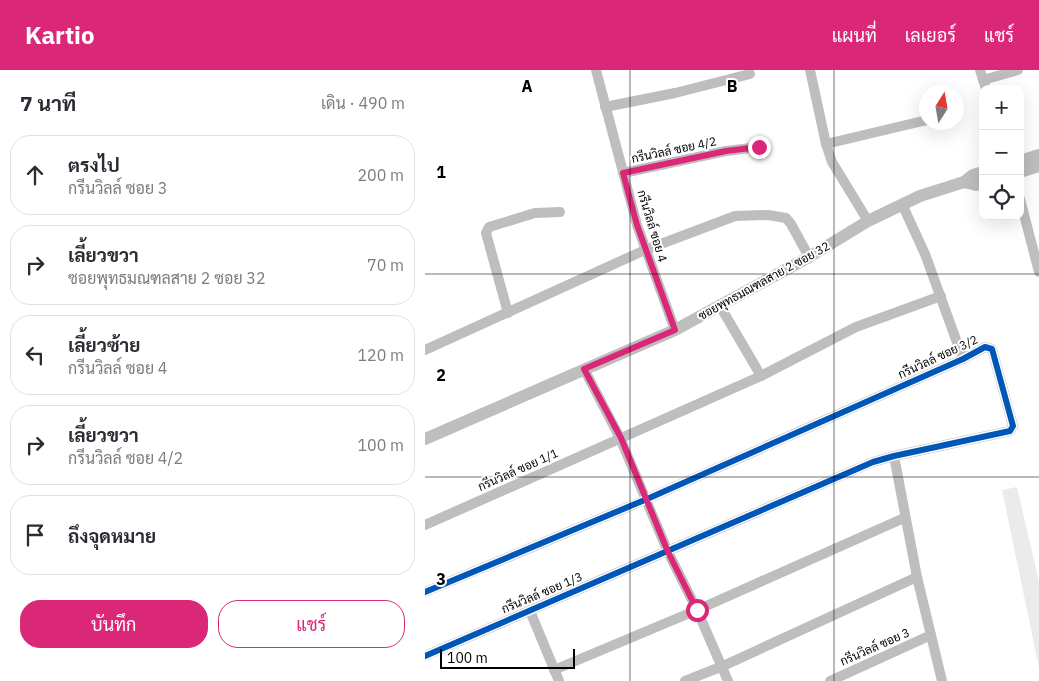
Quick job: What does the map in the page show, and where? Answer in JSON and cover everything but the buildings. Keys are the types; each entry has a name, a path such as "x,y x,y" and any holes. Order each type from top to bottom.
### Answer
{"street":[{"name":"กรีนวิลล์ ซอย 4","path":"596,70 637,225 675,330"},
{"path":"810,70 826,144 832,162 868,220"},
{"path":"980,70 985,85 1018,70"},
{"path":"605,107 675,94 750,74"},
{"path":"826,144 919,122"},
{"name":"กรีนวิลล์ ซอย 4/2","path":"623,173 726,151 759,147"},
{"path":"1024,160 1039,155"},
{"path":"1024,171 1039,166"},
{"name":"ซอยพุทธมณฑลสาย 2 ซอย 32","path":"425,439 675,330 809,257 868,220 919,196 964,182 979,173"},
{"name":"ซอยพุทธมณฑลสาย 2 ซอย 32","path":"964,182 979,184"},
{"path":"903,204 925,254 963,359"},
{"path":"508,313 491,254 486,233 487,229 535,214 560,212"},
{"path":"1024,214 1038,265"},
{"path":"425,350 645,250 735,216 768,215 786,218 809,257"},
{"name":"กรีนวิลล์ ซอย 1/1","path":"425,525 761,376 856,327 941,296"},
{"path":"720,306 761,376"},
{"name":"กรีนวิลล์ ซอย 3/2","path":"425,592 647,499 963,359 985,347 992,349 1013,426 1012,430 873,462 668,552"},
{"path":"584,369 621,438 668,552 697,610 728,681"},
{"path":"894,456 904,518 942,681"},
{"path":"554,670 697,610 904,518"},
{"name":"กรีนวิลล์ ซอย 1/3","path":"425,656 668,552"},
{"path":"685,681 723,666 917,577"},
{"path":"530,611 559,681"},
{"name":"กรีนวิลล์ ซอย 3","path":"833,680 931,635"}],"shaded area":[{"path":"1017,487 1039,582 1039,668 1002,490"}],"cycle path":[{"path":"425,592 647,499 963,359 985,347 992,349 1013,426 1010,431 873,462 425,656"}],"route":[{"path":"697,610 668,552 621,438 584,369 675,330 645,250 623,173 726,151 759,147"}]}
